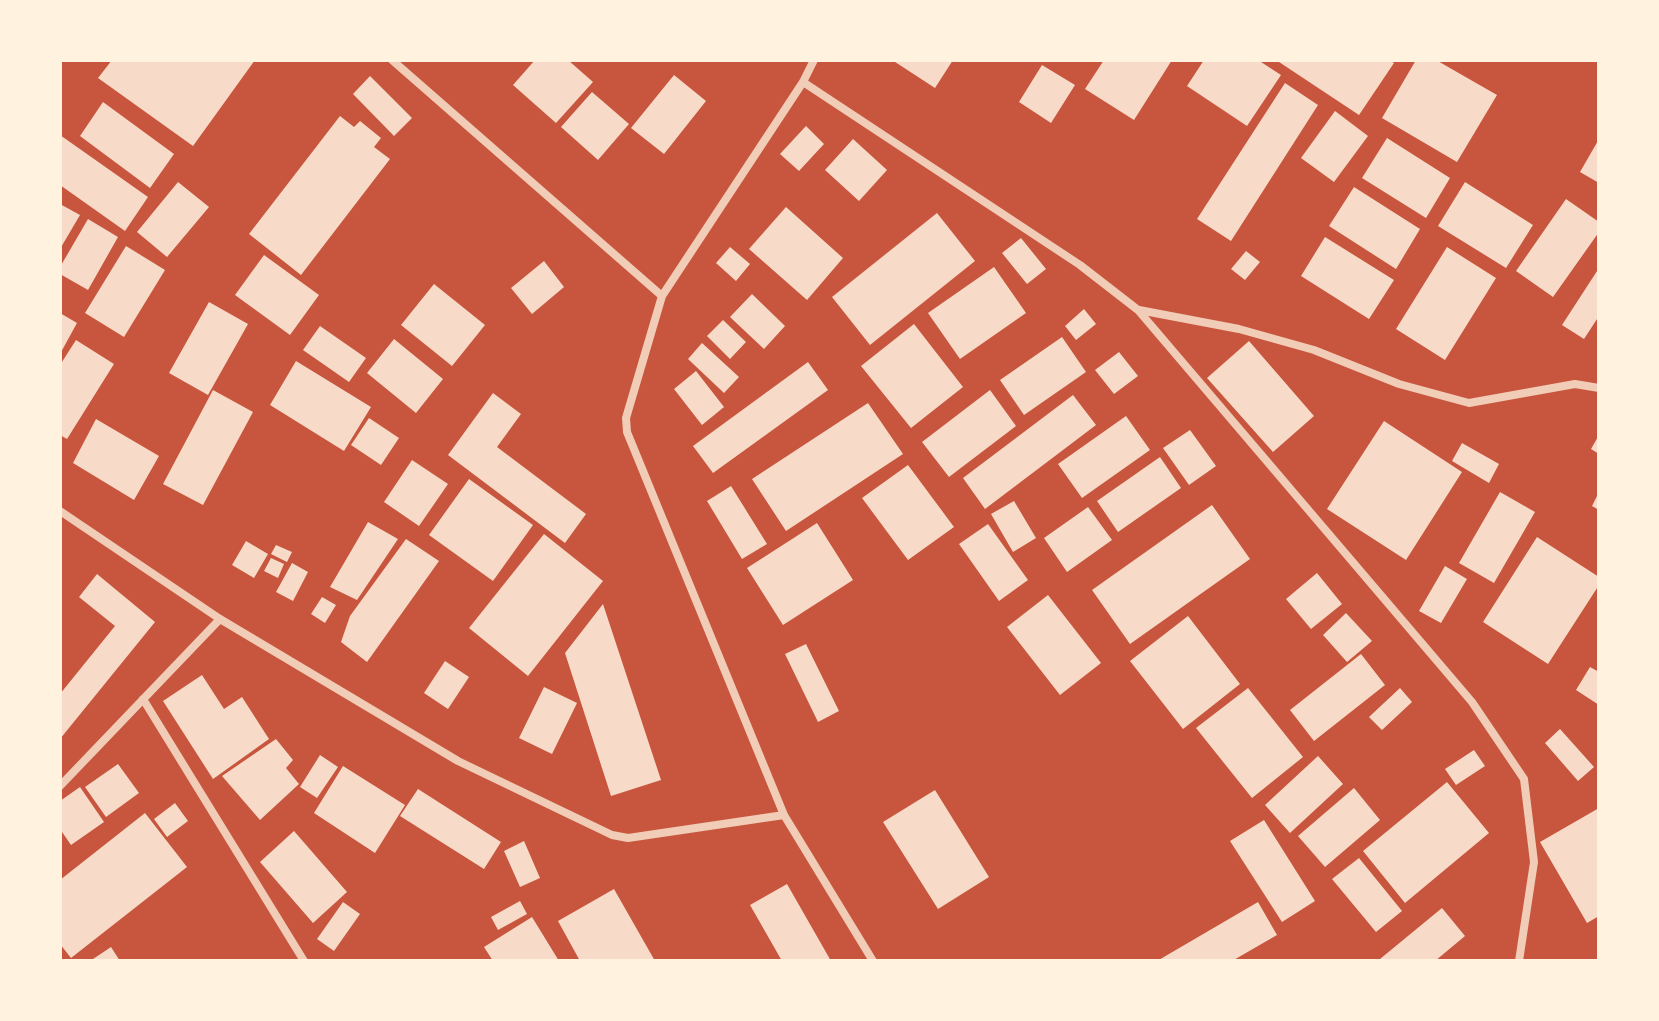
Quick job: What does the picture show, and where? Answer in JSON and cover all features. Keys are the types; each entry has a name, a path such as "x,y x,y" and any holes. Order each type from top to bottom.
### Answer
{"street":[{"path":"392,60 662,296"},
{"path":"814,60 803,82 662,296 626,418 627,432 784,815 873,961"},
{"path":"803,82 1080,265 1138,310 1472,702 1524,779 1534,862 1519,961"},
{"path":"1138,310 1239,329 1314,350 1399,384 1469,403 1575,384 1599,388"},
{"path":"60,511 220,619 458,761 612,835 628,838 784,815"},
{"path":"60,786 220,619"},
{"path":"143,699 304,961"}],"building":[{"path":"112,60 255,60 193,146 98,78"},
{"path":"535,60 568,60 593,82 556,123 513,85"},
{"path":"892,60 953,60 935,88"},
{"path":"1104,60 1172,60 1134,120 1085,89"},
{"path":"1204,60 1258,60 1281,75 1247,126 1187,86"},
{"path":"1276,60 1389,60 1394,63 1359,115"},
{"path":"1416,60 1436,60 1497,95 1457,162 1382,118"},
{"path":"1042,65 1075,85 1051,123 1019,102"},
{"path":"674,75 706,101 664,154 631,128"},
{"path":"370,76 412,118 394,136 353,94"},
{"path":"1285,83 1318,105 1231,241 1197,219"},
{"path":"592,92 629,124 598,160 561,127"},
{"path":"103,102 174,154 150,188 80,136"},
{"path":"1335,111 1368,136 1334,182 1301,158"},
{"path":"340,116 354,127 360,121 381,138 374,147 390,159 301,275 249,234"},
{"path":"806,126 824,144 799,171 780,154"},
{"path":"60,135 148,197 125,231 60,185"},
{"path":"1387,138 1450,178 1426,218 1362,178"},
{"path":"853,139 887,170 859,201 825,170"},
{"path":"1599,139 1599,183 1580,172"},
{"path":"178,182 209,207 167,257 137,232"},
{"path":"1465,182 1533,225 1506,268 1438,226"},
{"path":"1354,187 1420,229 1396,269 1329,226"},
{"path":"1566,199 1599,222 1599,232 1553,297 1516,271"},
{"path":"60,204 80,215 60,249"},
{"path":"786,207 843,258 807,300 749,249"},
{"path":"937,213 975,261 870,345 832,297"},
{"path":"88,219 118,237 88,290 60,274 60,267"},
{"path":"1325,237 1394,280 1369,319 1301,276"},
{"path":"1021,238 1046,269 1027,284 1002,253"},
{"path":"126,246 165,270 124,337 85,313"},
{"path":"730,247 750,264 736,281 716,263"},
{"path":"1447,247 1496,278 1445,360 1396,329"},
{"path":"1246,251 1260,262 1245,280 1231,269"},
{"path":"264,255 319,295 290,335 235,295"},
{"path":"544,261 564,287 532,314 511,288"},
{"path":"994,267 1026,313 960,359 928,313"},
{"path":"1599,268 1599,316 1584,339 1562,325"},
{"path":"434,284 485,325 452,366 401,325"},
{"path":"752,294 785,326 764,349 730,317"},
{"path":"209,302 248,324 208,395 169,373"},
{"path":"1084,309 1096,324 1076,340 1065,326"},
{"path":"60,313 77,323 60,354"},
{"path":"723,320 746,342 730,359 707,336"},
{"path":"914,324 963,387 911,428 861,366"},
{"path":"320,326 366,358 349,382 303,350"},
{"path":"1062,337 1086,372 1024,415 1000,380"},
{"path":"394,339 443,379 416,413 367,373"},
{"path":"76,340 114,364 67,439 60,435 60,365"},
{"path":"1249,341 1314,416 1273,452 1207,378"},
{"path":"702,343 739,377 724,393 688,359"},
{"path":"1119,352 1138,376 1114,394 1095,370"},
{"path":"296,361 371,407 344,451 270,405"},
{"path":"808,362 828,390 713,473 693,446"},
{"path":"696,371 724,407 702,425 674,389"},
{"path":"213,390 253,412 203,505 163,484"},
{"path":"990,390 1016,426 949,477 922,442"},
{"path":"493,393 521,414 497,447 586,514 565,543 448,455"},
{"path":"1073,395 1096,425 985,509 963,478"},
{"path":"868,403 903,454 786,531 752,479"},
{"path":"1126,416 1150,450 1082,498 1058,464"},
{"path":"369,418 399,438 381,465 351,445"},
{"path":"96,419 159,456 134,500 73,463"},
{"path":"1384,421 1462,472 1406,560 1327,509"},
{"path":"1190,430 1216,466 1189,485 1163,448"},
{"path":"1599,435 1599,454 1591,449"},
{"path":"1462,443 1499,464 1489,483 1452,461"},
{"path":"1160,457 1181,488 1118,532 1097,501"},
{"path":"412,460 448,484 419,526 384,502"},
{"path":"908,465 954,527 908,560 862,498"},
{"path":"469,479 533,525 493,581 429,535"},
{"path":"731,486 767,544 742,559 707,501"},
{"path":"1500,492 1535,512 1494,583 1459,563"},
{"path":"1599,492 1599,510 1592,506"},
{"path":"1014,501 1036,538 1013,552 991,514"},
{"path":"1212,505 1250,559 1130,644 1092,590"},
{"path":"1088,507 1112,540 1067,572 1044,538"},
{"path":"368,522 398,539 357,600 330,587"},
{"path":"817,523 853,580 783,625 747,568"},
{"path":"988,524 1028,580 999,601 959,544"},
{"path":"544,534 603,581 528,676 469,628"},
{"path":"1537,537 1599,577 1599,585 1548,664 1483,622"},
{"path":"406,539 439,561 367,662 341,642 350,616"},
{"path":"246,541 268,554 254,578 232,565"},
{"path":"276,545 292,552 287,562 271,554"},
{"path":"271,558 284,564 278,578 264,571"},
{"path":"292,563 308,572 293,601 276,592"},
{"path":"1445,566 1467,579 1441,623 1419,611"},
{"path":"1317,573 1342,604 1311,629 1286,599"},
{"path":"97,574 155,622 60,739 60,694 115,626 79,597"},
{"path":"1048,595 1101,663 1060,695 1007,627"},
{"path":"322,597 336,605 325,623 311,614"},
{"path":"603,604 661,780 611,796 565,653"},
{"path":"1346,613 1372,641 1347,662 1323,635"},
{"path":"1188,616 1240,684 1183,729 1130,661"},
{"path":"806,644 839,711 818,722 785,654"},
{"path":"1361,654 1385,685 1314,741 1290,710"},
{"path":"445,661 469,677 448,709 424,693"},
{"path":"1590,667 1599,672 1599,705 1576,690"},
{"path":"202,675 224,709 242,697 269,739 213,779 163,701"},
{"path":"544,687 577,703 552,754 519,738"},
{"path":"1248,688 1303,757 1252,798 1196,728"},
{"path":"1400,688 1412,702 1382,730 1369,717"},
{"path":"1560,729 1594,767 1578,781 1545,743"},
{"path":"276,739 293,760 286,768 299,784 260,820 222,776"},
{"path":"1474,750 1485,766 1456,785 1445,769"},
{"path":"320,755 338,767 317,798 300,787"},
{"path":"1318,756 1343,784 1290,833 1265,805"},
{"path":"118,764 139,793 106,817 85,787"},
{"path":"343,766 405,805 375,853 314,813"},
{"path":"1447,782 1489,833 1405,903 1363,851"},
{"path":"80,787 104,822 71,845 60,829 60,801"},
{"path":"1354,788 1380,820 1325,867 1298,836"},
{"path":"418,789 501,842 484,869 400,816"},
{"path":"935,790 989,877 938,909 883,822"},
{"path":"175,803 188,821 167,837 154,819"},
{"path":"1599,808 1599,916 1587,923 1540,842"},
{"path":"145,813 187,867 71,958 60,944 60,880"},
{"path":"1264,820 1315,901 1282,922 1230,841"},
{"path":"294,831 347,892 313,923 260,862"},
{"path":"524,841 540,878 520,887 504,851"},
{"path":"1359,858 1402,911 1376,932 1332,879"},
{"path":"787,884 831,961 782,961 750,905"},
{"path":"614,889 655,961 580,961 558,921"},
{"path":"520,901 527,914 498,930 491,917"},
{"path":"343,902 360,914 334,951 317,939"},
{"path":"1258,902 1277,935 1232,961 1157,961"},
{"path":"1442,908 1465,936 1435,961 1380,959"},
{"path":"532,917 559,961 493,961 484,947"},
{"path":"111,947 120,961 90,961"}]}
